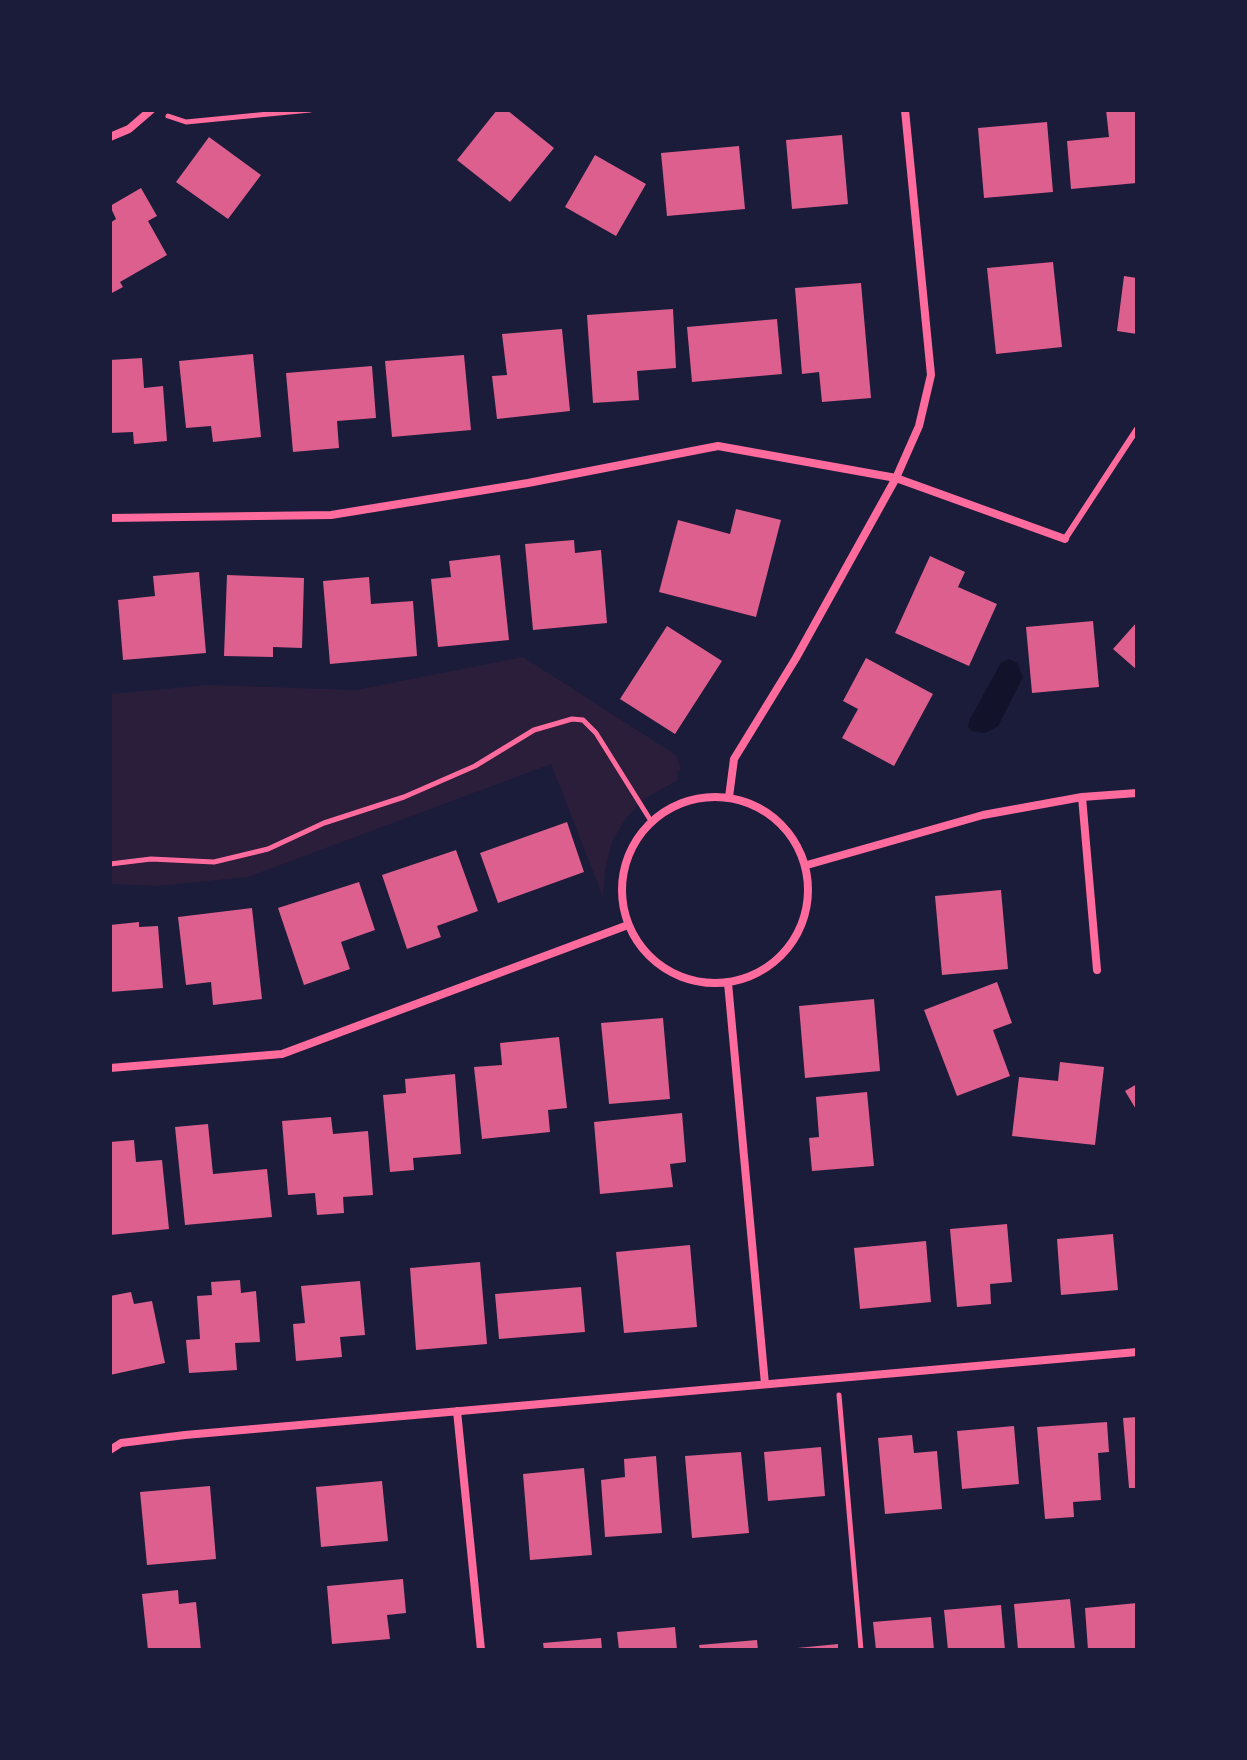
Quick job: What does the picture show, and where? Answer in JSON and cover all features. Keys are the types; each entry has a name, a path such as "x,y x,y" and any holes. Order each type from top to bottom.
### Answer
{"street":[{"path":"110,137 129,129 151,110"},
{"path":"729,797 734,759 796,658 896,478 919,426 931,375 905,110"},
{"path":"110,518 331,515 528,483 718,446 896,478 1065,539"},
{"path":"807,865 983,815 1082,797 1137,793"},
{"path":"701,797 729,797 755,805 778,820 796,841 807,865 809,897 801,928 784,954 758,973 728,983 697,982 668,971 644,951 628,925 622,898 624,870 634,844 651,821 674,806 701,797"},
{"path":"1082,797 1097,970"},
{"path":"110,1068 282,1054 628,925"},
{"path":"728,983 765,1384"},
{"path":"110,1450 121,1443 163,1437 1137,1352"},
{"path":"457,1411 481,1650"}],"lane":[{"path":"1065,539 1137,429"}],"path":[{"path":"151,110 186,122 310,110"},
{"path":"110,864 151,859 214,862 268,849 324,823 404,797 475,766 534,730 572,719 583,720 596,733 651,821"},
{"path":"837,1378 861,1650"}],"shaded area":[{"path":"523,657 676,755 681,769 677,772 678,780 644,799 627,817 612,841 603,897 551,764 248,877 157,886 110,884 110,694 207,685 356,690"},
{"path":"1009,659 1017,663 1023,677 998,726 985,733 972,731 968,727 969,721 1001,663"}],"building":[{"path":"497,110 507,110 554,148 510,202 457,160"},
{"path":"1106,110 1137,110 1137,183 1071,189 1067,141 1109,137"},
{"path":"1047,122 1053,192 984,198 978,128"},
{"path":"842,135 848,204 792,209 786,140"},
{"path":"209,137 261,175 228,219 176,182"},
{"path":"739,146 745,209 667,216 661,153"},
{"path":"595,155 646,184 616,236 565,207"},
{"path":"141,188 157,216 148,221 167,255 120,282 123,287 110,294 110,223 116,219 110,206"},
{"path":"1053,262 1062,347 996,354 987,268"},
{"path":"1124,276 1137,278 1137,334 1117,331"},
{"path":"861,283 871,398 822,402 819,372 802,374 795,288"},
{"path":"673,309 676,368 637,371 639,400 593,403 587,315"},
{"path":"777,319 782,374 692,382 687,327"},
{"path":"562,329 570,411 497,419 492,376 507,375 502,334"},
{"path":"253,354 261,437 213,442 211,426 186,428 179,361"},
{"path":"464,355 471,430 392,437 385,361"},
{"path":"142,358 144,388 163,386 167,441 134,444 133,432 110,433 110,360"},
{"path":"372,366 376,418 337,421 339,448 293,452 286,373"},
{"path":"736,509 781,520 756,617 659,592 678,520 730,534"},
{"path":"574,540 575,553 601,550 607,623 533,630 525,544"},
{"path":"500,555 509,640 438,647 431,579 451,577 449,561"},
{"path":"930,556 965,572 958,587 997,604 969,666 895,633"},
{"path":"199,572 206,653 123,660 118,600 155,596 153,576"},
{"path":"227,575 304,578 302,648 273,647 273,657 224,656"},
{"path":"369,577 371,604 413,601 417,656 330,664 323,581"},
{"path":"1093,621 1099,687 1032,693 1026,627"},
{"path":"1137,622 1137,670 1113,649"},
{"path":"667,626 722,661 675,734 620,699"},
{"path":"866,658 933,694 894,766 842,738 858,709 843,701"},
{"path":"567,822 584,872 498,903 480,853"},
{"path":"456,850 478,911 437,926 441,937 407,949 382,875"},
{"path":"359,882 375,930 341,942 350,969 304,985 278,908"},
{"path":"1001,890 1008,969 942,975 935,896"},
{"path":"252,908 262,999 213,1005 211,982 186,985 178,917"},
{"path":"139,922 139,927 158,926 163,988 110,992 110,925"},
{"path":"997,982 1012,1023 993,1030 1010,1076 957,1096 924,1010"},
{"path":"874,999 880,1071 805,1078 799,1006"},
{"path":"663,1018 670,1099 609,1104 601,1023"},
{"path":"559,1037 567,1108 548,1110 550,1132 482,1139 474,1067 502,1065 500,1043"},
{"path":"1060,1062 1104,1067 1095,1145 1012,1136 1019,1077 1058,1081"},
{"path":"455,1074 461,1154 413,1158 414,1170 390,1172 383,1095 406,1093 405,1079"},
{"path":"1137,1084 1137,1111 1125,1091"},
{"path":"867,1092 874,1166 812,1171 809,1138 819,1137 816,1097"},
{"path":"682,1113 686,1162 670,1164 673,1187 600,1194 594,1122"},
{"path":"331,1117 333,1134 368,1131 373,1195 343,1197 344,1213 317,1215 315,1193 288,1195 282,1121"},
{"path":"208,1124 213,1174 267,1169 272,1217 185,1225 175,1127"},
{"path":"134,1140 136,1162 162,1160 169,1229 110,1235 110,1142"},
{"path":"1007,1224 1012,1282 990,1284 991,1304 957,1307 950,1229"},
{"path":"1113,1234 1118,1290 1061,1295 1057,1239"},
{"path":"926,1241 931,1302 860,1309 854,1248"},
{"path":"690,1245 697,1327 624,1333 616,1252"},
{"path":"480,1262 487,1344 416,1350 410,1268"},
{"path":"240,1280 241,1293 256,1291 260,1342 235,1343 237,1370 189,1373 186,1340 200,1339 197,1296 212,1295 211,1282"},
{"path":"360,1281 365,1335 340,1337 342,1357 296,1361 293,1324 305,1323 301,1286"},
{"path":"581,1287 585,1332 499,1339 495,1294"},
{"path":"131,1292 134,1304 152,1301 165,1363 110,1375 110,1296"},
{"path":"1137,1417 1137,1488 1129,1488 1123,1418"},
{"path":"1107,1422 1109,1452 1098,1453 1101,1500 1073,1502 1074,1517 1045,1519 1037,1427"},
{"path":"1014,1426 1019,1484 962,1489 957,1431"},
{"path":"912,1435 914,1453 937,1451 942,1509 885,1514 878,1438"},
{"path":"821,1447 825,1496 768,1501 764,1452"},
{"path":"741,1452 749,1533 692,1538 685,1456"},
{"path":"656,1456 662,1533 605,1537 601,1480 625,1477 624,1459"},
{"path":"584,1468 592,1555 530,1560 523,1474"},
{"path":"382,1481 388,1541 321,1547 316,1487"},
{"path":"210,1486 216,1559 147,1565 140,1492"},
{"path":"403,1579 406,1613 387,1615 390,1639 332,1644 327,1586"},
{"path":"178,1590 179,1604 196,1602 201,1650 148,1650 142,1594"},
{"path":"1070,1599 1075,1650 1018,1650 1014,1604"},
{"path":"1137,1603 1137,1650 1088,1650 1085,1608"},
{"path":"1001,1605 1005,1650 948,1650 944,1610"},
{"path":"931,1617 934,1650 876,1650 873,1622"},
{"path":"675,1627 677,1650 619,1650 617,1632"},
{"path":"601,1638 602,1650 544,1650 543,1643"},
{"path":"757,1640 758,1650 700,1650 699,1645"},
{"path":"838,1644 838,1650 797,1648"}]}
